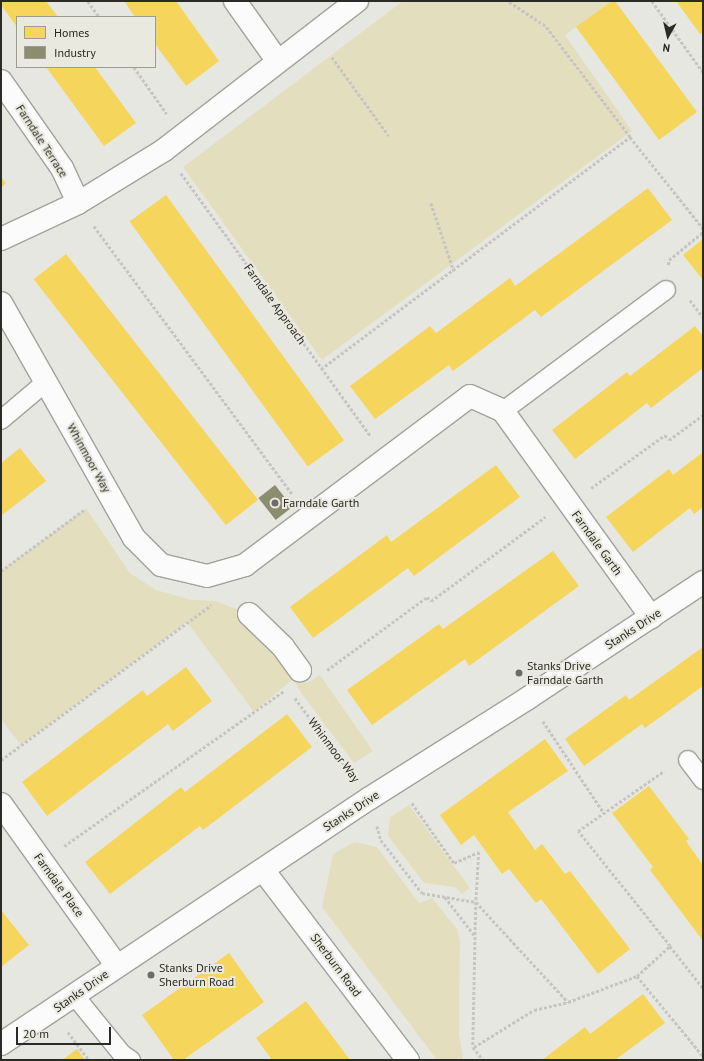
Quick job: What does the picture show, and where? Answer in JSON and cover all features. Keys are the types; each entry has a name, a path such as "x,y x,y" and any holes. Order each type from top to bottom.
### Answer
{"street":[{"path":"235,1 277,60"},
{"path":"1,239 78,203 164,150 277,60 357,1"},
{"name":"Farndale Terrace","path":"1,81 62,168 78,203"},
{"name":"Whinmoor Way","path":"1,303 134,538 161,565 207,576 245,565 309,517"},
{"path":"309,517 470,396 503,411"},
{"name":"Farndale Garth","path":"503,411 651,617"},
{"name":"Stanks Drive","path":"1,1044 370,798 528,698 703,582"},
{"path":"249,614 283,647 305,676"},
{"name":"Farndale Place","path":"1,804 117,966"},
{"name":"Sherburn Road","path":"263,870 408,1060"}],"lane":[{"path":"503,411 666,290"},
{"path":"1,420 46,382"},
{"path":"688,760 703,780"},
{"path":"74,995 122,1054 131,1060"}],"path":[{"path":"88,1 98,16"},
{"path":"507,1 545,26 630,137 703,228"},
{"path":"652,1 703,72"},
{"path":"314,32 389,136"},
{"path":"135,68 182,135"},
{"path":"321,369 454,271 630,137"},
{"name":"Farndale Approach","path":"164,150 387,459"},
{"path":"78,203 309,517"},
{"path":"431,203 454,271"},
{"path":"666,290 669,260 703,232"},
{"path":"42,861 305,676 427,597 431,601 547,515 568,503 665,435 669,440 703,415"},
{"path":"1,571 108,492"},
{"path":"1,760 216,601"},
{"name":"Whinmoor Way","path":"305,676 292,693 370,798 381,840 422,893 476,902"},
{"path":"528,698 604,813"},
{"path":"688,760 669,767 578,831 703,988"},
{"path":"397,782 454,862 479,852 475,937 474,1047 483,1060"},
{"path":"444,897 475,937"},
{"path":"476,902 568,1002"},
{"path":"474,1047 534,1010 568,1002 637,976 670,946"},
{"path":"637,976 703,1056"},
{"path":"51,1011 90,1060"}],"shaded area":[{"path":"403,1 612,1 565,35 632,131 322,360 183,167"},
{"path":"86,508 130,573 156,590 193,600 216,601 249,614 300,670 307,683 320,675 373,751 354,763 299,690 293,679 254,712 187,622 21,745 1,719 1,571"},
{"path":"409,805 470,888 462,894 455,887 424,883 388,836 390,817"},
{"path":"354,842 377,847 419,903 432,898 457,929 460,941 459,1033 463,1060 437,1060 322,907 333,854"}],"building: Homes":[{"path":"1,1 46,1 57,16 16,16 16,26 1,5"},
{"path":"124,1 176,1 219,61 186,86 156,45 156,16 134,16"},
{"path":"612,1 615,1 697,112 659,140 576,27"},
{"path":"676,1 703,1 703,32 700,34"},
{"path":"47,68 96,68 136,123 104,146"},
{"path":"1,177 6,183 1,188"},
{"path":"648,188 672,220 541,317 535,310 453,371 449,365 375,419 350,386 430,326 436,333 510,278 515,286"},
{"path":"166,195 344,440 308,467 130,221"},
{"path":"703,239 703,280 683,255"},
{"path":"66,254 258,500 226,525 34,279"},
{"path":"695,326 703,336 703,368 651,408 647,403 575,459 552,430 627,372 630,376"},
{"path":"20,448 46,481 1,516 1,463"},
{"path":"703,452 703,507 694,514 690,508 633,552 606,517 669,469 673,475"},
{"path":"496,465 520,497 414,576 408,568 313,638 290,607 387,535 391,542"},
{"path":"553,551 579,586 469,666 465,659 372,725 347,690 439,624 443,629"},
{"path":"703,647 703,686 645,728 642,724 584,766 565,739 626,695 629,700"},
{"path":"186,667 212,701 173,731 168,724 47,816 22,782 143,690 147,696"},
{"path":"287,714 312,747 203,830 200,826 110,894 85,862 181,787 185,792"},
{"path":"545,739 568,771 508,812 535,850 542,844 565,874 570,871 630,949 598,974 541,899 536,903 509,869 502,874 474,835 461,845 440,815"},
{"path":"649,786 689,839 686,841 703,865 703,941 650,870 653,867 612,813"},
{"path":"1,910 29,945 1,967"},
{"path":"229,953 264,1002 183,1060 174,1060 142,1015"},
{"path":"643,994 665,1023 615,1060 542,1060 585,1027 590,1034"},
{"path":"306,1001 350,1060 272,1060 256,1038"},
{"path":"77,1049 85,1060 62,1060"}],"building: Industry":[{"name":"Farndale Garth","path":"275,485 292,507 276,520 258,498"}],"place":[{"name":"Farndale Garth","path":"275,503"},
{"name":"Stanks Drive Farndale Garth","path":"519,673"},
{"name":"Stanks Drive Sherburn Road","path":"151,975"}]}
